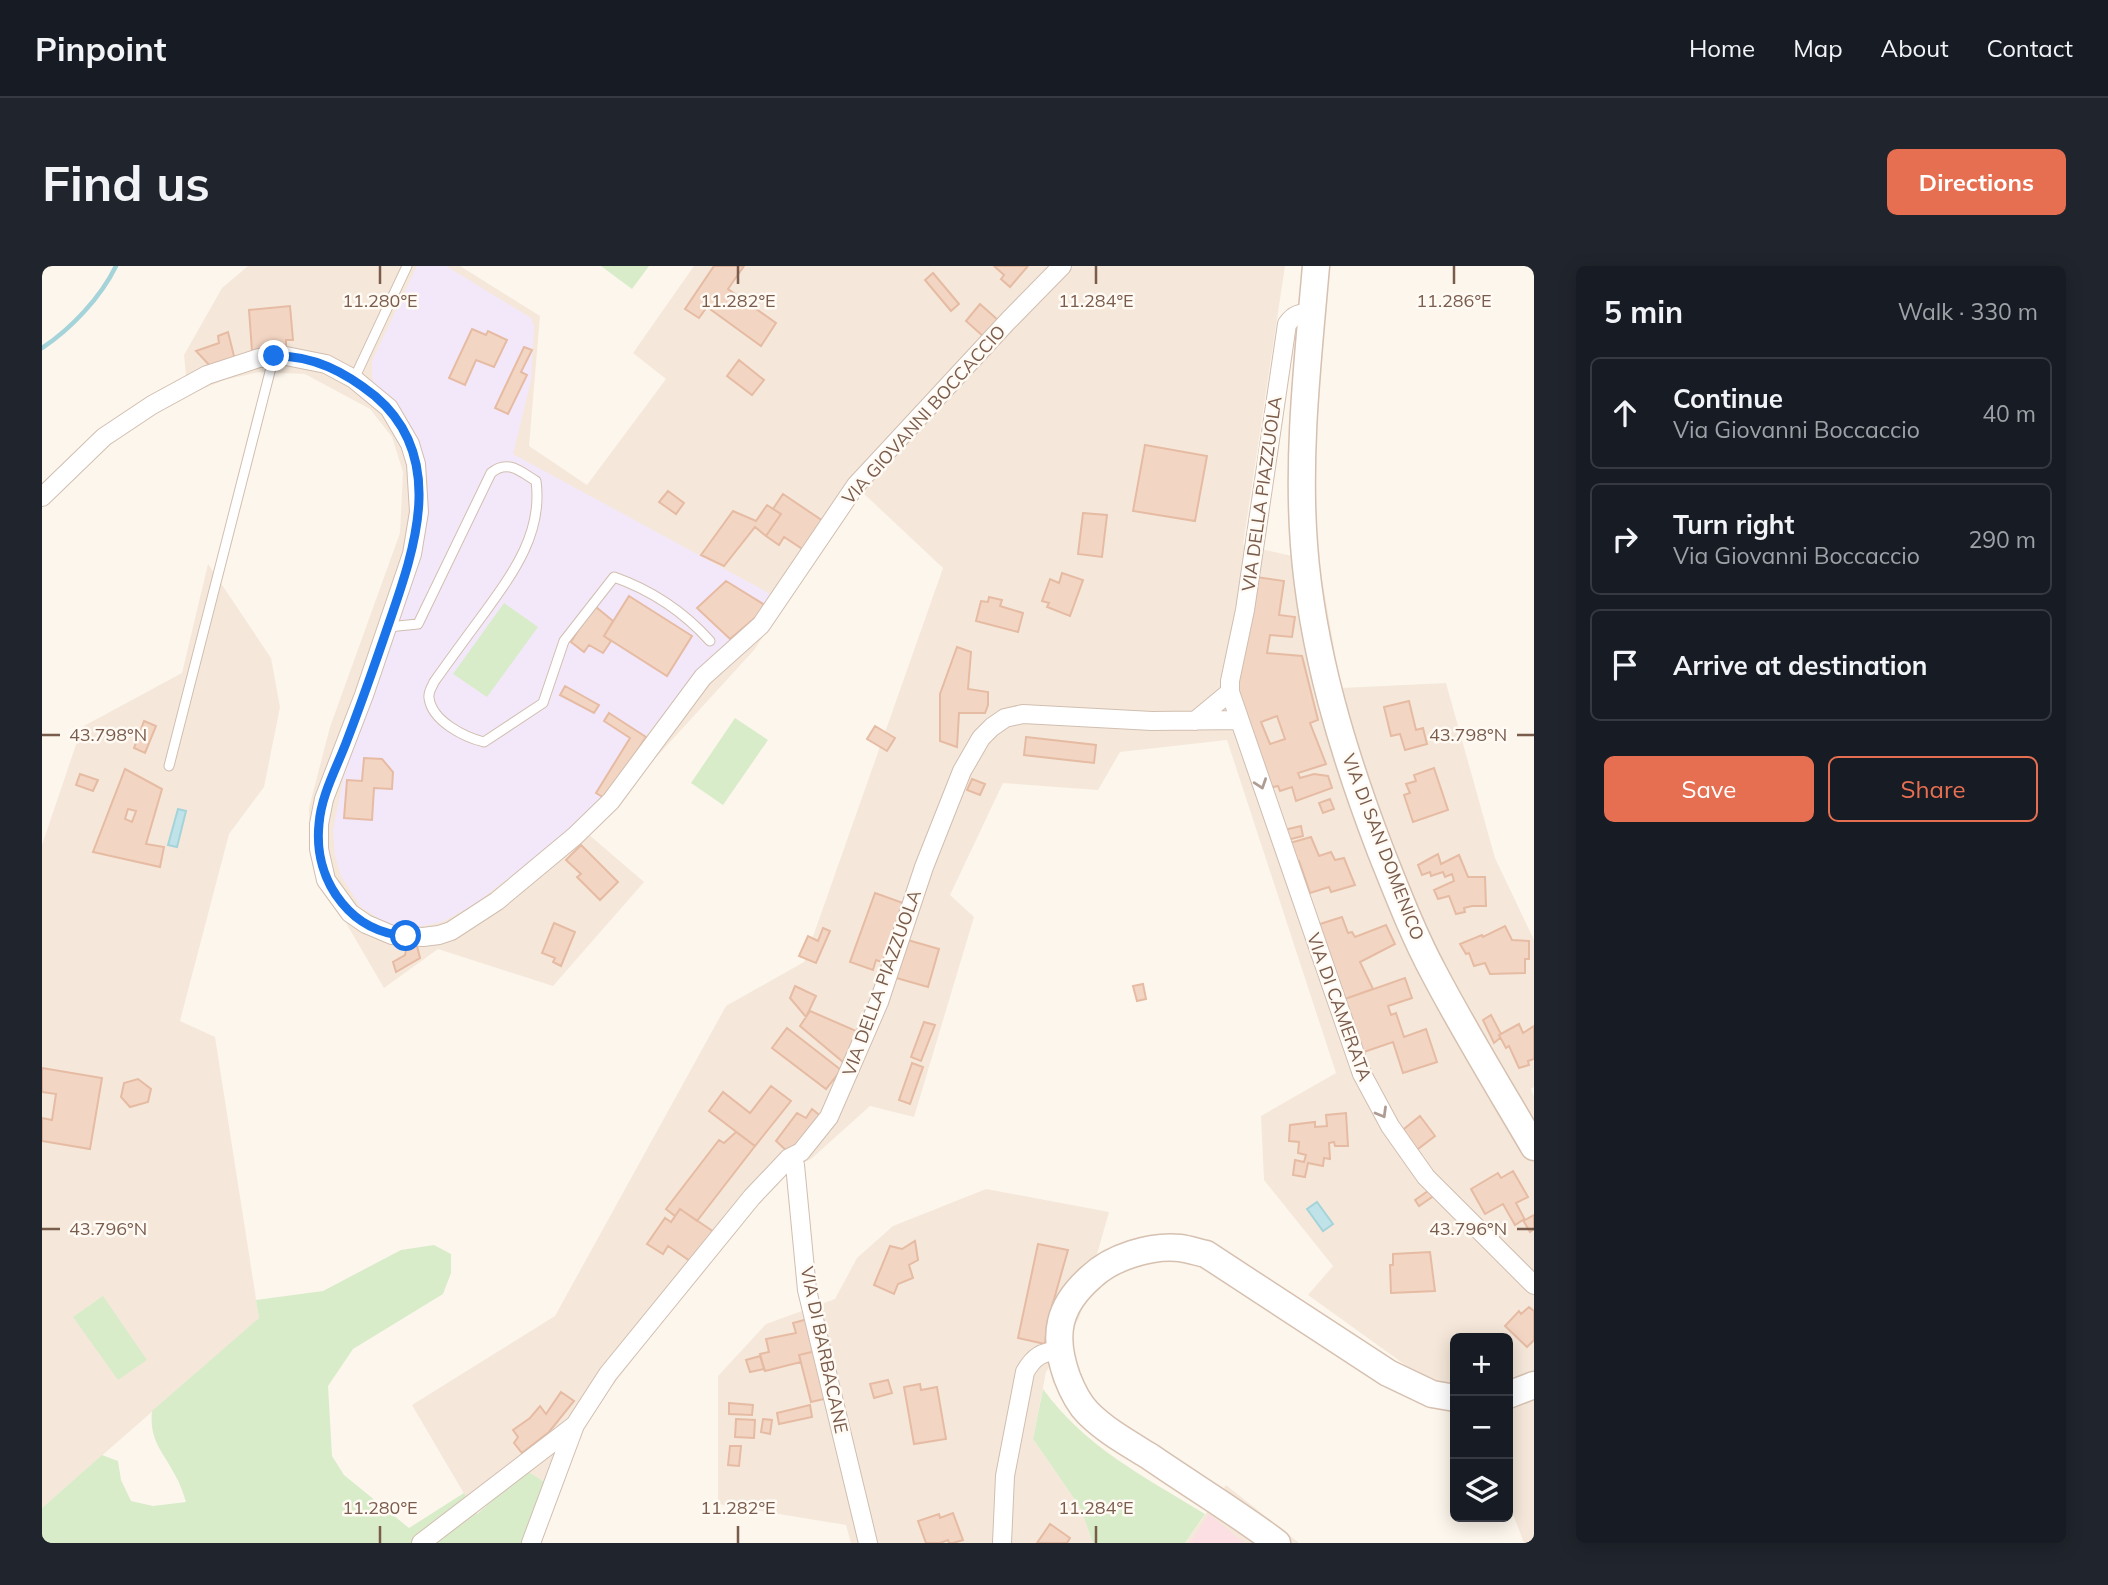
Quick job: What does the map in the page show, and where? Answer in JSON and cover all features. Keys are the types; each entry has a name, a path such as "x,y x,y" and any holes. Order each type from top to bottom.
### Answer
{"main road":[{"name":"VIA DI SAN DOMENICO","path":"1316,266 1302,426 1304,545 1317,641 1334,714 1357,789 1394,884 1433,971 1534,1147"},
{"path":"1264,1538 1088,1413 1070,1384 1060,1350 1059,1327 1064,1311 1077,1290 1100,1268 1156,1248 1180,1248 1206,1254 1388,1373 1432,1394 1450,1397"},
{"path":"1513,1393 1534,1385"}],"street":[{"name":"VIA GIOVANNI BOCCACCIO","path":"42,497 104,437 152,405 207,375 259,358 299,357 326,364 354,379 389,408 410,444 416,464 419,512 412,554 324,799 318,824 319,849 326,880 350,913 366,924 392,935 439,935 451,931 497,901 575,836 611,801 703,677 761,625 856,485 1062,266"},
{"name":"VIA DELLA PIAZZUOLA","path":"421,1543 575,1425 608,1374 752,1197 789,1158 801,1152 829,1117 879,1002 924,867 962,771 981,738 1005,718 1023,714 1195,721 1239,720 1230,692 1230,681 1245,610 1287,324 1300,313 1312,313"},
{"path":"1195,721 1230,692"},
{"name":"VIA DI CAMERATA","path":"1239,720 1362,1074 1374,1100 1426,1177 1534,1286"},
{"name":"VIA DI BARBACANE","path":"789,1158 795,1166 807,1290 868,1543"},
{"path":"1002,1543 1005,1476 1025,1372 1039,1354 1060,1350"},
{"path":"531,1543 575,1425"}],"lane":[{"path":"354,379 407,266"},
{"path":"169,766 274,356"},
{"path":"388,626 418,624 491,473 498,466 510,465 536,481 538,494 533,531 517,567 434,682 428,695 432,708 446,724 472,739 484,742 542,703 564,641 614,577 642,587 690,620 710,641"}],"shaded area":[{"path":"248,266 460,266 540,316 529,446 587,485 666,379 633,353 694,266 1285,266 1243,545 1319,562 1341,688 1446,683 1495,858 1534,940 1534,1087 1531,1089 1534,1097 1534,1543 1524,1543 1513,1514 1513,1333 1450,1333 1450,1404 1415,1372 1308,1295 1333,1266 1264,1180 1261,1116 1336,1073 1227,740 1120,752 1098,790 1003,783 950,895 974,917 914,1117 870,1106 811,1159 775,1178 591,1413 556,1489 527,1471 476,1514 412,1405 555,1316 726,1006 804,962 943,568 862,492 754,650 587,833 644,882 553,986 438,949 384,988 342,916 324,891 311,857 309,808 330,727 400,533 403,472 392,437 370,409 305,374 259,372 224,380 188,395 184,355 222,288"},
{"path":"417,266 446,266 531,318 534,327 531,380 513,454 776,597 699,669 646,736 606,799 582,821 475,904 442,922 408,929 386,923 361,907 341,876 335,855 333,830 346,766 426,520 428,483 419,440 405,415 374,387 372,376 372,361"},
{"path":"208,564 271,658 280,707 264,787 229,834 180,1021 215,1037 259,1318 42,1508 42,845 82,727 182,673"},
{"path":"986,1189 1109,1212 1079,1318 1046,1372 1033,1439 1080,1507 1093,1543 851,1543 846,1525 718,1504 718,1376 766,1324 835,1299 857,1258 893,1226"},
{"path":"1226,1485 1299,1543 1185,1543"},
{"path":"1209,1514 1244,1543 1190,1543"}],"green space":[{"path":"601,266 649,266 632,289"},
{"path":"504,603 538,627 487,697 453,674"},
{"path":"735,718 768,740 723,805 691,783"},
{"path":"434,1245 451,1254 451,1273 443,1294 353,1349 328,1386 332,1456 344,1475 409,1528 464,1493 477,1514 527,1471 556,1489 531,1543 42,1543 42,1508 102,1455 118,1461 121,1480 131,1501 153,1506 186,1502 155,1438 152,1411 259,1318 256,1300 323,1291 401,1250"},
{"path":"103,1296 147,1360 118,1380 73,1317"},
{"path":"1043,1389 1060,1410 1097,1445 1205,1514 1185,1543 1093,1543 1080,1507 1033,1439"}],"water":[{"path":"178,809 186,811 177,847 168,845"},
{"path":"1317,1202 1333,1224 1323,1231 1307,1209"}],"building":[{"path":"714,266 744,266 728,289 776,323 761,346 707,307 699,318 685,309"},
{"path":"994,266 1028,266 1010,287 1001,279 1004,275"},
{"path":"933,273 959,304 951,311 925,280"},
{"path":"980,304 998,320 984,337 966,321"},
{"path":"290,306 293,340 286,340 286,348 252,351 249,310"},
{"path":"472,329 486,335 488,331 507,340 494,367 476,360 465,385 449,378"},
{"path":"228,332 235,360 212,368 196,351 219,343 218,336"},
{"path":"524,347 532,350 521,372 527,375 508,414 495,408"},
{"path":"739,360 764,380 752,395 727,376"},
{"path":"1145,445 1207,456 1195,521 1133,511"},
{"path":"668,491 684,503 676,514 659,502"},
{"path":"783,494 823,521 804,550 784,537 779,545 766,536 781,514 773,509"},
{"path":"767,505 781,514 766,536 755,527 724,566 701,555 733,511 756,521"},
{"path":"1083,513 1107,515 1102,557 1078,554"},
{"path":"1062,573 1083,580 1070,616 1047,607 1049,603 1042,601 1050,579 1059,583"},
{"path":"1256,577 1284,581 1279,615 1295,617 1292,637 1270,635 1267,653 1302,656 1318,720 1310,723 1326,764 1298,773 1300,778 1314,774 1328,776 1332,788 1296,801 1292,787 1280,791 1278,786 1269,788 1236,693","holes":["1277,716 1285,739 1270,744 1261,722"]},
{"path":"726,581 768,607 730,639 697,608"},
{"path":"629,596 692,636 667,676 604,636"},
{"path":"989,597 1002,600 1000,606 1023,613 1018,632 976,621 981,601 988,602"},
{"path":"596,607 613,621 604,636 611,641 603,653 589,645 584,652 571,642 584,620"},
{"path":"957,647 971,652 968,689 988,692 988,705 985,713 959,713 957,747 940,741 940,694"},
{"path":"565,686 599,705 594,713 560,695"},
{"path":"1409,701 1416,730 1423,728 1427,744 1405,750 1400,734 1391,736 1384,707"},
{"path":"609,713 646,737 606,799 596,793 630,738 604,721"},
{"path":"144,721 156,726 145,753 134,748"},
{"path":"875,726 895,738 887,751 867,739"},
{"path":"1026,737 1096,745 1094,763 1024,755"},
{"path":"364,758 382,759 393,772 392,789 374,788 372,820 344,818 347,780 362,781"},
{"path":"1434,768 1448,810 1413,822 1404,795 1410,793 1406,784 1416,781 1414,775"},
{"path":"125,769 162,789 146,844 164,847 160,867 93,852","holes":["128,809 136,811 132,822 125,819"]},
{"path":"80,774 98,780 93,791 76,785"},
{"path":"972,779 985,784 980,795 967,790"},
{"path":"1330,799 1334,809 1323,813 1319,803"},
{"path":"1301,826 1303,836 1287,840 1284,830"},
{"path":"1311,837 1319,856 1331,852 1335,860 1344,858 1355,885 1331,892 1329,887 1310,893 1290,843"},
{"path":"581,845 618,882 600,900 577,877 581,874 566,860"},
{"path":"1438,854 1441,864 1459,855 1468,877 1485,877 1486,906 1464,908 1465,912 1456,914 1449,896 1438,899 1434,890 1454,881 1452,874 1445,877 1443,872 1431,876 1430,872 1422,875 1418,865"},
{"path":"875,893 906,904 885,963 876,960 873,970 850,962"},
{"path":"1342,917 1348,933 1352,932 1355,937 1386,925 1395,944 1360,962 1373,989 1342,1000 1317,925"},
{"path":"554,923 575,932 561,966 553,962 555,958 542,953"},
{"path":"1505,926 1512,940 1529,941 1529,959 1525,959 1525,973 1490,974 1485,963 1474,966 1469,953 1466,954 1460,944"},
{"path":"823,928 830,931 816,963 799,956 808,936 818,941"},
{"path":"904,939 939,949 928,987 893,977"},
{"path":"407,945 417,946 420,958 396,972 393,962 405,955"},
{"path":"1405,978 1412,998 1388,1006 1391,1015 1396,1013 1404,1037 1426,1029 1437,1062 1403,1073 1393,1042 1361,1053 1342,1000"},
{"path":"1143,984 1146,999 1137,1001 1133,986"},
{"path":"795,986 816,996 806,1017 790,998"},
{"path":"810,1011 863,1034 849,1067 800,1026"},
{"path":"1491,1015 1501,1034 1494,1043 1483,1020"},
{"path":"924,1022 935,1025 921,1061 911,1057"},
{"path":"1519,1024 1523,1033 1534,1026 1534,1059 1528,1061 1529,1065 1519,1068 1509,1046 1506,1048 1499,1035"},
{"path":"787,1028 841,1070 826,1089 772,1048"},
{"path":"912,1063 923,1067 910,1104 899,1100"},
{"path":"42,1068 102,1078 90,1149 42,1141 42,1118 52,1120 56,1094 42,1092"},
{"path":"138,1079 151,1089 148,1102 130,1107 121,1097 124,1083"},
{"path":"771,1086 791,1101 755,1146 709,1111 723,1092 750,1113"},
{"path":"812,1109 822,1117 789,1153 776,1141 797,1113 806,1118"},
{"path":"1346,1113 1348,1146 1329,1143 1330,1159 1324,1158 1323,1166 1308,1163 1305,1177 1293,1175 1295,1160 1304,1162 1306,1155 1298,1153 1299,1142 1289,1141 1290,1125 1315,1122 1315,1127 1327,1126 1326,1115"},
{"path":"1420,1116 1435,1136 1414,1152 1399,1133"},
{"path":"736,1132 755,1146 697,1221 680,1209 675,1216 666,1209 719,1140 724,1143"},
{"path":"1513,1171 1528,1197 1516,1203 1525,1220 1534,1215 1534,1229 1530,1232 1523,1220 1515,1225 1503,1204 1485,1214 1471,1189 1498,1173 1501,1178"},
{"path":"1431,1189 1435,1195 1419,1206 1415,1200"},
{"path":"680,1209 714,1232 693,1263 668,1246 663,1254 647,1244 665,1218 671,1222"},
{"path":"915,1241 918,1260 909,1265 913,1278 898,1284 894,1294 874,1285 890,1246 902,1249"},
{"path":"1038,1244 1068,1250 1047,1324 1045,1344 1018,1338"},
{"path":"1430,1252 1435,1291 1391,1293 1390,1265 1393,1265 1393,1254"},
{"path":"1529,1307 1534,1311 1534,1340 1527,1347 1505,1326 1519,1311 1521,1314"},
{"path":"808,1319 816,1351 799,1355 801,1362 765,1371 760,1354 769,1352 766,1339 796,1333 793,1323"},
{"path":"816,1351 828,1398 811,1402 799,1355"},
{"path":"760,1356 764,1369 750,1372 746,1360"},
{"path":"888,1380 892,1393 874,1398 870,1384"},
{"path":"920,1384 921,1390 937,1387 946,1439 914,1444 904,1387"},
{"path":"561,1392 574,1401 549,1432 522,1453 514,1443 518,1437 513,1430 530,1418 540,1406 546,1414"},
{"path":"729,1403 753,1405 752,1415 729,1414"},
{"path":"810,1405 812,1417 779,1424 777,1413"},
{"path":"736,1419 755,1420 754,1438 735,1437"},
{"path":"763,1419 772,1420 770,1434 761,1432"},
{"path":"730,1446 741,1446 739,1466 728,1465"},
{"path":"953,1513 963,1540 953,1543 948,1540 926,1543 918,1521 939,1514 940,1518"},
{"path":"1050,1524 1070,1538 1067,1543 1037,1543"}],"waterway":[{"path":"42,348 64,332 84,312 116,266"}],"route":[{"path":"274,356 299,357 326,364 354,379 389,408 401,425 416,464 419,512 412,554 364,695 324,799 318,824 319,849 326,880 335,895 350,913 366,924 392,935 406,936"}]}
